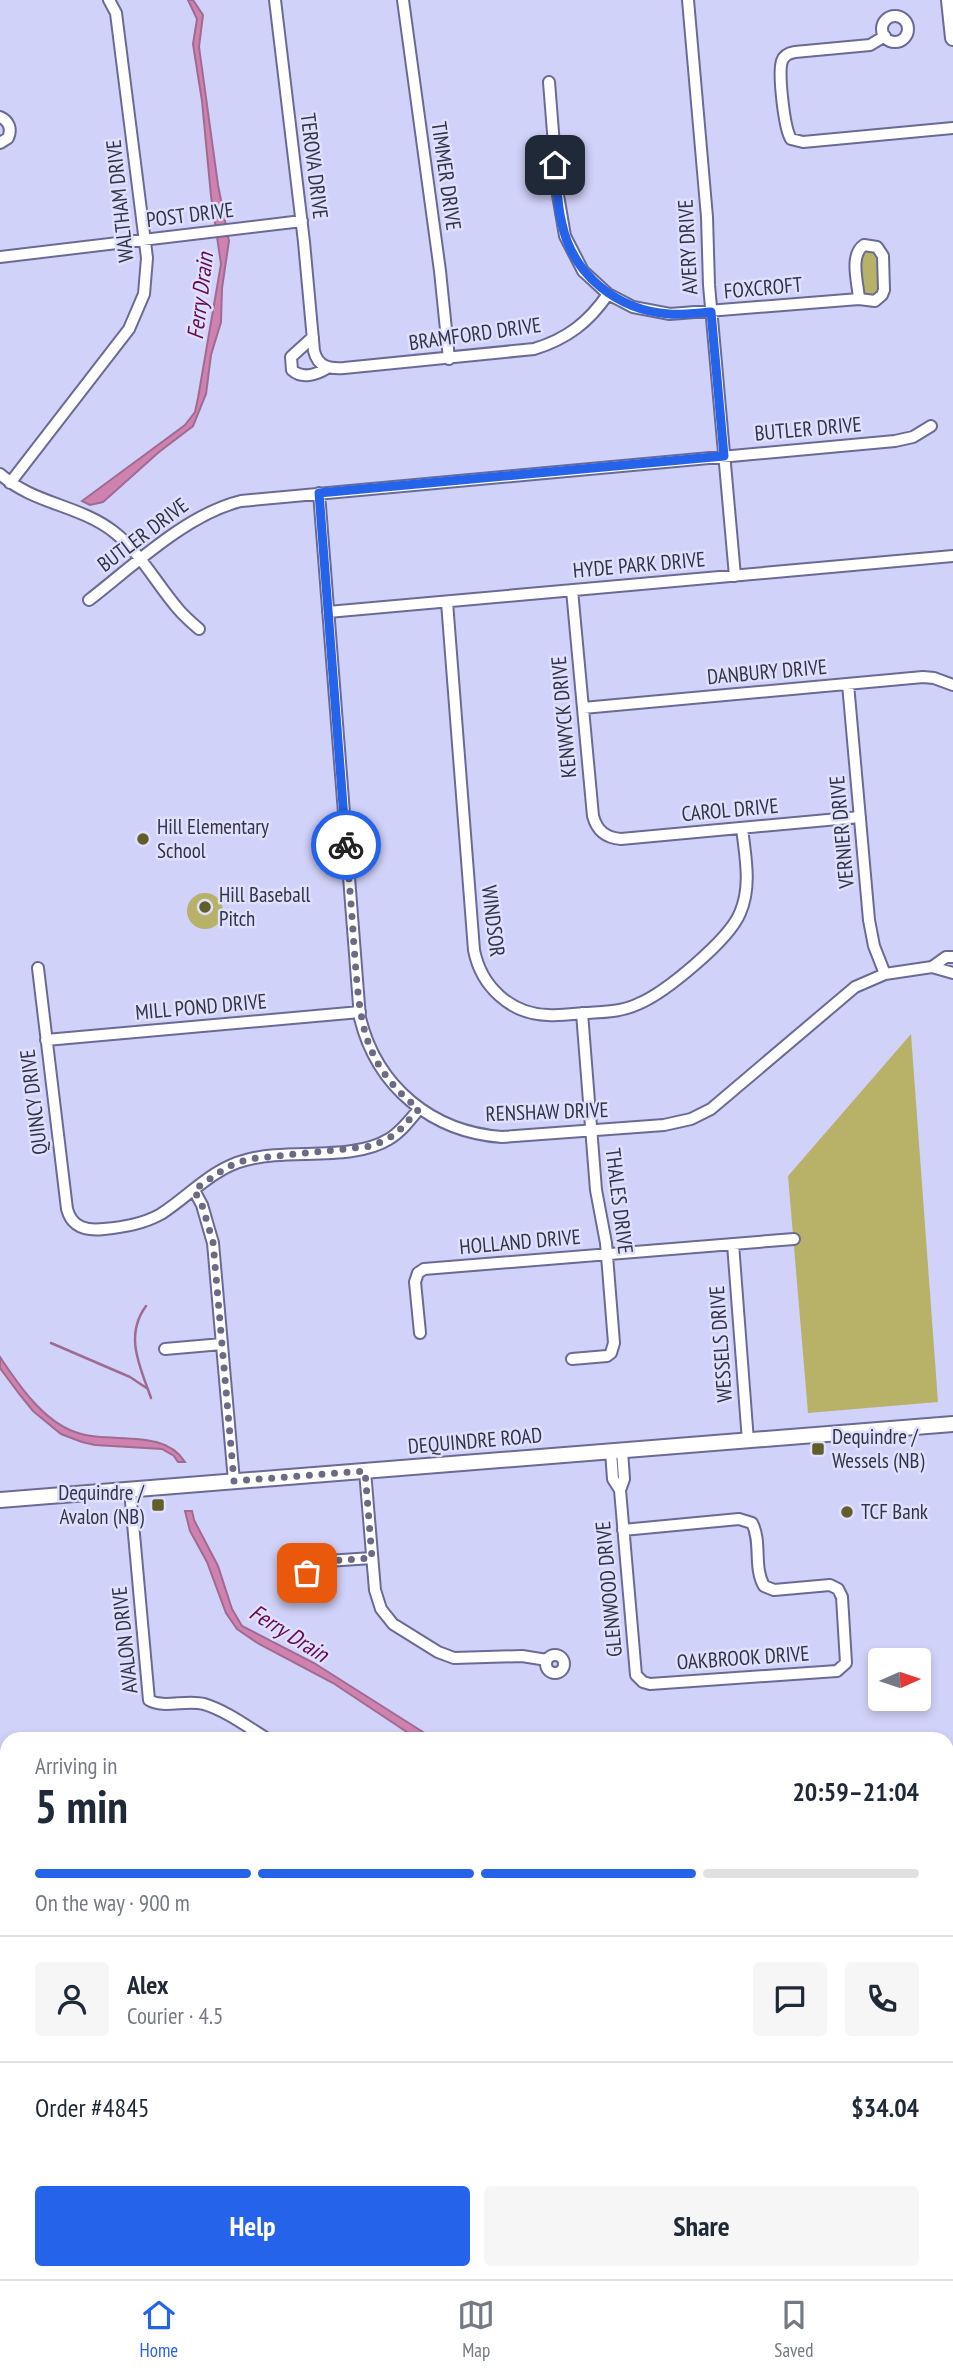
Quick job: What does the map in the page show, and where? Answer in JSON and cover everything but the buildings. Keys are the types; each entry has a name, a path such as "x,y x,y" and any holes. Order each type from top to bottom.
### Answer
{"main road":[{"path":"950,0 953,38"},
{"name":"DEQUINDRE ROAD","path":"0,1500 953,1424"}],"street":[{"name":"WALTHAM DRIVE","path":"10,483 129,330 140,308 145,286 145,240 116,13 109,0"},
{"name":"TEROVA DRIVE","path":"275,0 302,221 315,357 327,368"},
{"name":"TIMMER DRIVE","path":"403,0 449,359"},
{"name":"AVERY DRIVE","path":"688,0 708,229 711,312 735,576"},
{"path":"885,36 870,45 785,55 781,72 786,126 791,139 803,142 953,128"},
{"name":"FOXCROFT","path":"549,82 562,224 578,264 608,294 633,307 685,314 859,299 874,301 884,290 883,256 881,250 874,245 864,245 856,253 859,299"},
{"path":"0,117 8,122 10,130 8,138 0,143"},
{"name":"POST DRIVE","path":"0,257 302,221"},
{"name":"BRAMFORD DRIVE","path":"313,337 290,357 292,370 302,376 327,368 524,351 554,342 581,326 608,294"},
{"name":"BUTLER DRIVE","path":"89,600 198,518 220,506 252,499 894,441 913,436 930,426"},
{"path":"0,474 30,495 106,526 122,538 179,611 199,629"},
{"name":"RENSHAW DRIVE","path":"319,493 359,1012 366,1038 378,1065 402,1095 419,1109 454,1128 487,1136 516,1137 673,1124 704,1113 848,991 885,974 932,967 953,972"},
{"name":"HYDE PARK DRIVE","path":"328,612 953,556"},
{"name":"KENWYCK DRIVE","path":"572,590 593,816 594,823 605,835"},
{"name":"WINDSOR","path":"447,602 475,958 481,974 493,990 514,1006 530,1013 549,1016 619,1010 650,998 727,933 737,920 745,898 746,871 742,828"},
{"name":"DANBURY DRIVE","path":"583,708 923,677 953,685"},
{"name":"VERNIER DRIVE","path":"848,684 869,920 874,946 885,974"},
{"name":"CAROL DRIVE","path":"605,835 621,839 860,817"},
{"name":"RENSHAW DRIVE","path":"932,967 946,957 953,957"},
{"name":"QUINCY DRIVE","path":"38,968 70,1218 80,1227 96,1230 135,1224 162,1213 194,1190"},
{"name":"MILL POND DRIVE","path":"46,1040 359,1012"},
{"name":"THALES DRIVE","path":"572,1359 607,1356 614,1349 607,1254 597,1197 582,1013"},
{"path":"234,1481 213,1242 202,1205 194,1190 227,1167 248,1159 373,1146 396,1134 419,1109"},
{"name":"HOLLAND DRIVE","path":"420,1333 415,1282 418,1273 429,1268 794,1239"},
{"name":"WESSELS DRIVE","path":"733,1244 748,1441"},
{"path":"165,1349 222,1344"},
{"name":"GLENWOOD DRIVE","path":"616,1451 613,1479 620,1490 636,1675 643,1682"},
{"path":"365,1471 375,1590 381,1609 393,1624 454,1658 522,1656 547,1660"},
{"name":"AVALON DRIVE","path":"130,1490 149,1700 159,1704 189,1702 209,1706 255,1732"},
{"name":"OAKBROOK DRIVE","path":"623,1530 738,1520 752,1523 756,1533 760,1577 764,1586 774,1590 830,1585 838,1589 842,1597 847,1659 844,1666 837,1671 650,1684 643,1682"},
{"path":"306,1570 327,1561 372,1558"}],"shaded area":[{"name":"Ferry Drain","path":"188,0 193,0 203,15 199,47 218,185 229,241 222,288 221,322 211,355 206,394 193,426 103,502 90,505 82,501 185,425 195,412 198,398 221,264 193,44 197,19"},
{"path":"870,248 878,253 881,288 874,297 863,291 861,253"},
{"name":"Hill Baseball Pitch","path":"205,893 218,898 223,911 218,924 205,929 192,924 187,911 192,898"},
{"path":"911,1034 938,1402 808,1413 788,1176"},
{"path":"0,1357 32,1400 63,1427 89,1436 163,1444 175,1451 185,1462 178,1462 174,1456 162,1449 95,1445 61,1434 33,1411 20,1395 0,1368"},
{"name":"Ferry Drain","path":"185,1511 192,1511 218,1566 232,1609 242,1626 314,1663 423,1732 407,1732 333,1683 259,1644 237,1629 226,1613 207,1562 190,1531"}],"waterway":[{"path":"146,1306 139,1317 135,1340 139,1363 151,1398"},
{"path":"51,1343 130,1377 148,1389"}],"way so far":[{"path":"307,1573 306,1570 327,1561 372,1558 365,1471 234,1481 212,1234 194,1190 227,1167 248,1159 373,1146 390,1139 419,1109 386,1077 369,1047 362,1025 346,845"}],"place":[{"name":"Hill Elementary School","path":"143,839"},
{"name":"Hill Baseball Pitch","path":"205,907"},
{"name":"Dequindre / Wessels (NB)","path":"818,1449"},
{"name":"Dequindre / Avalon (NB)","path":"158,1505"},
{"name":"TCF Bank","path":"847,1512"}],"route":[{"path":"346,845 319,493 724,456 711,312 670,314 643,310 624,303 595,283 578,264 565,236 555,165"}]}
